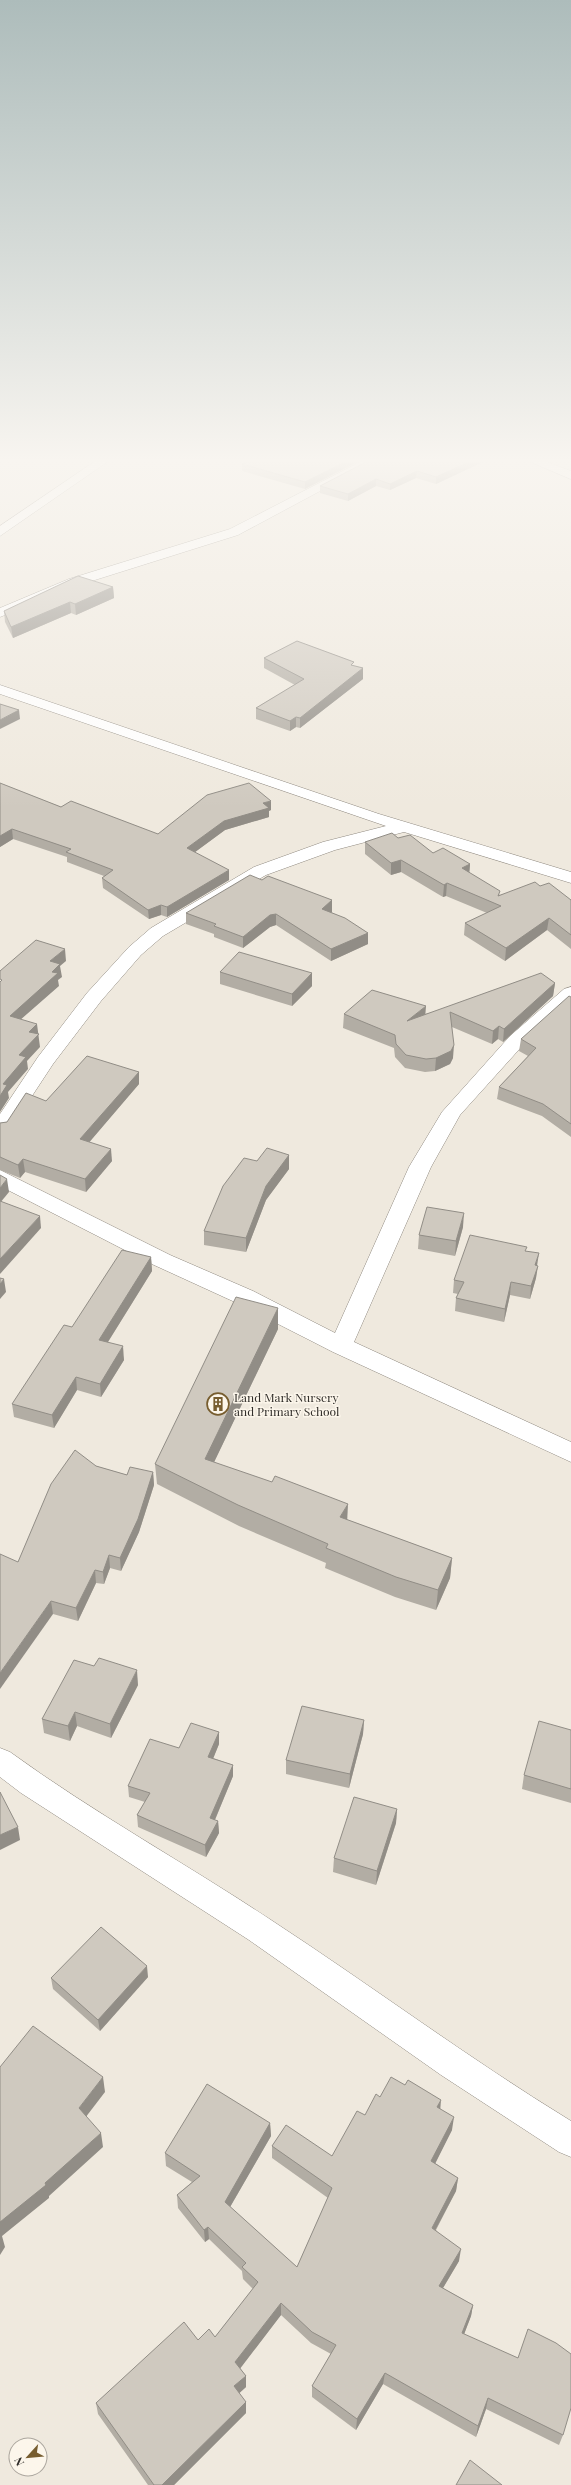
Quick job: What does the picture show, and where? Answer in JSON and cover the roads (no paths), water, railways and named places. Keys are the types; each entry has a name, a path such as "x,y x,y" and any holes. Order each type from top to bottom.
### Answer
{"street":[{"path":"0,613 74,582 93,576"},
{"path":"0,689 404,827 571,878"},
{"path":"0,1130 45,1061 94,997 135,950 157,932 260,871 329,846 404,827"},
{"path":"341,1346 420,1167 452,1112 517,1040 571,992"},
{"path":"0,1177 162,1260 244,1297 341,1346 571,1453"},
{"path":"0,1761 40,1792 259,1929 505,2100 571,2140"}],"place":[{"name":"Land Mark Nursery and Primary School","path":"218,1404"}]}
